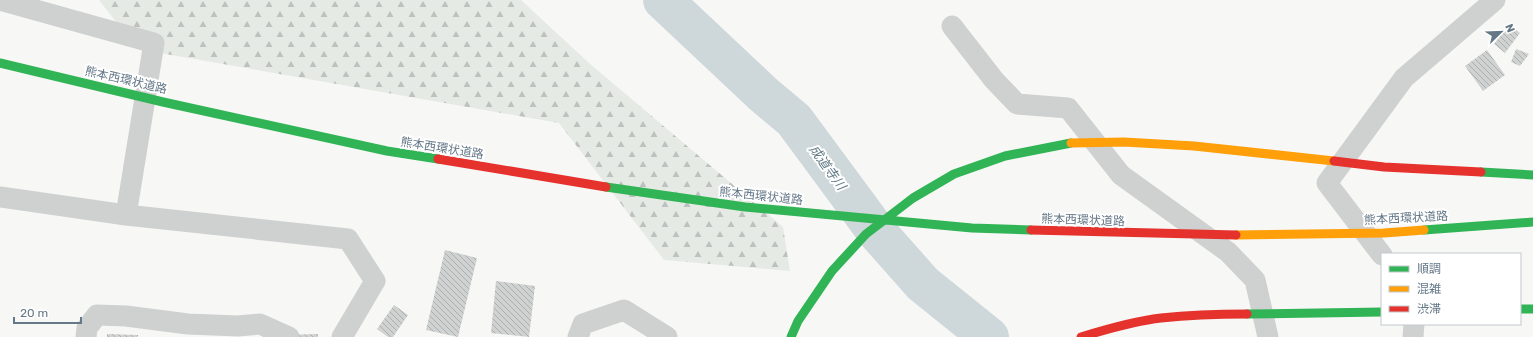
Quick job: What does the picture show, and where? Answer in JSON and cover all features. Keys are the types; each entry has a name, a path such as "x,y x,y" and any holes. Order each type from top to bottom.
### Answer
{"highway":[{"name":"熊本西環状道路","path":"0,63 163,102 387,151 574,182 745,207 972,228 1117,233 1260,235 1384,233 1533,222"},
{"path":"791,337 798,321 832,271 866,234 913,198 954,174 1005,156 1072,143 1124,142 1194,146 1384,167 1533,175"},
{"path":"1521,309 1533,309"},
{"path":"1081,337 1104,330 1160,318 1214,314 1381,312"}],"street":[{"path":"0,0 154,43 126,215"},
{"path":"1381,254 1327,183 1404,78 1495,0"},
{"path":"952,26 994,80 1017,104 1068,108 1121,175 1228,252 1255,280 1268,337"},
{"path":"0,197 126,215 348,238 375,281 342,337"},
{"path":"578,337 583,324 624,310 667,337"},
{"path":"86,337 87,328 97,316 126,316 188,324 215,331 238,326 260,324 289,337"},
{"path":"1413,337 1414,325"}],"green space":[{"path":"99,0 521,0 589,63 783,227 790,271 664,260 559,123 137,49"}],"building":[{"path":"1509,24 1520,33 1505,53 1494,44"},
{"path":"1516,49 1529,54 1520,66 1511,62"},
{"path":"1487,50 1505,75 1483,91 1465,66"},
{"path":"445,250 477,258 458,337 426,330"},
{"path":"496,281 535,286 529,337 491,333"},
{"path":"394,305 408,315 393,337 388,337 377,329"},
{"path":"107,334 138,335 138,337 107,337"},
{"path":"318,334 318,337 283,337 283,335"}],"waterway":[{"name":"成道寺川","path":"663,0 763,94 794,120 876,231 923,284 989,337"}],"traffic: fast":[{"path":"0,63 163,102 387,151 438,159"},
{"path":"791,337 798,321 832,271 866,234 913,198 954,174 1005,156 1071,143"},
{"path":"1481,172 1533,175"},
{"path":"606,187 745,207 972,228 1031,230"},
{"path":"1424,230 1533,222"},
{"path":"1521,309 1533,309"},
{"path":"1247,314 1381,312"}],"traffic: slow":[{"path":"1071,143 1124,142 1194,146 1334,161"},
{"path":"1236,235 1384,233 1424,230"}],"traffic: jam":[{"path":"438,159 606,187"},
{"path":"1334,161 1384,167 1481,172"},
{"path":"1031,230 1236,235"},
{"path":"1081,337 1151,319 1193,315 1247,314"}]}
